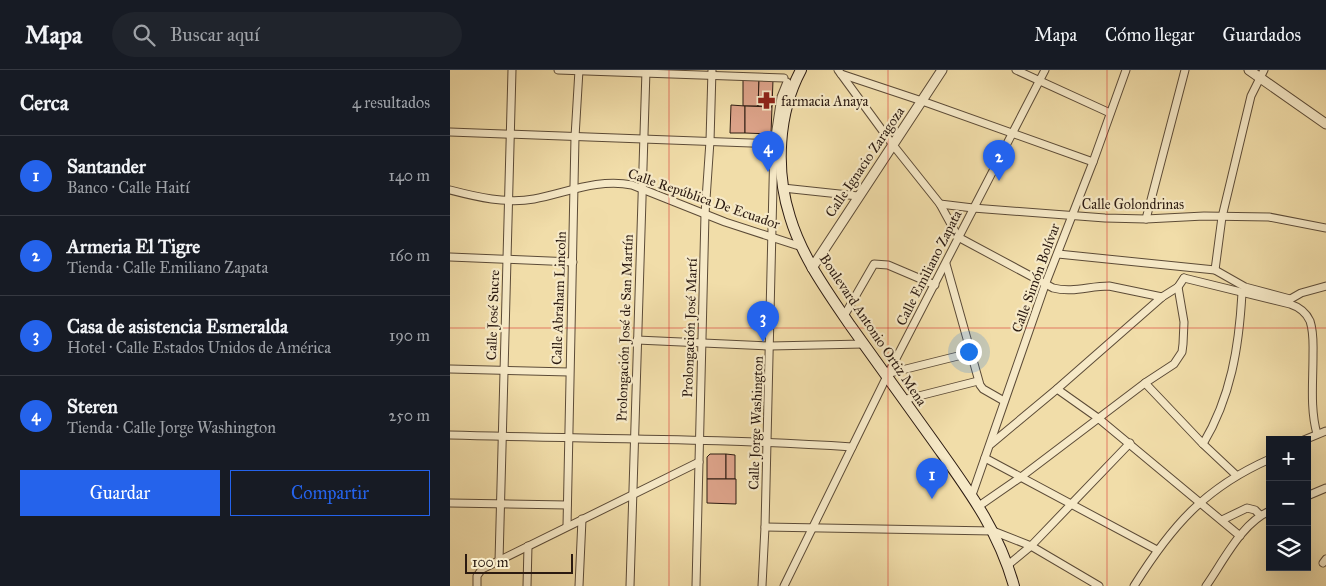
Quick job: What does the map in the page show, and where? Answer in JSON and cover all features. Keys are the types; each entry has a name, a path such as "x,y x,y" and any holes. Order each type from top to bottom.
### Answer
{"main road":[{"name":"Boulevard Antonio Ortiz Mena","path":"801,70 788,82 788,104 778,144 782,188 790,217 802,247 812,268 844,316 889,375 903,400 979,506 993,531 1008,565 1014,586"}],"street":[{"name":"Calle José Sucre","path":"499,560 512,70"},
{"path":"558,70 712,72 788,82"},
{"name":"Calle Abraham Lincoln","path":"567,526 575,137 579,70"},
{"path":"778,70 788,82"},
{"name":"Calle Ignacio Zaragoza","path":"812,268 942,70"},
{"path":"1016,70 1110,113"},
{"name":"Calle Emiliano Zapata","path":"784,586 852,446 1045,70"},
{"name":"Calle Simón Bolívar","path":"972,495 1045,285 1093,162 1126,70"},
{"path":"1146,219 1185,70"},
{"path":"1249,70 1262,73 1326,124"},
{"name":"Prolongación José de San Martín","path":"630,586 646,71"},
{"name":"Prolongación José Martí","path":"696,586 706,214 712,72"},
{"path":"840,72 1093,162"},
{"path":"840,72 893,146 940,204 958,237 1045,285 1070,291 1109,286 1162,297"},
{"path":"1215,270 1222,217 1248,107 1262,73"},
{"path":"450,132 778,144"},
{"name":"Calle Jorge Washington","path":"762,586 768,441 772,236 778,144"},
{"name":"Calle República De Ecuador","path":"450,190 508,200 533,199 575,188 609,182 621,182 802,247"},
{"path":"782,188 858,196"},
{"name":"Calle Golondrinas","path":"940,204 1072,216 1146,219 1204,216 1276,218 1326,228"},
{"path":"1058,254 1215,270 1243,290 1297,306 1311,323 1313,335 1314,416 1317,434"},
{"path":"450,257 573,262"},
{"path":"844,316 872,265 876,263 888,265 935,285"},
{"path":"946,264 978,381 983,389 1004,401"},
{"path":"990,445 1162,297 1178,287 1184,278 1185,268"},
{"path":"1184,278 1290,299"},
{"path":"1283,303 1301,293 1326,286"},
{"path":"979,506 1021,477 1145,383 1174,364 1182,352 1184,322 1178,287"},
{"path":"1202,444 1224,399 1233,371 1240,330 1243,290"},
{"path":"637,340 770,346 864,344"},
{"path":"889,375 970,353"},
{"path":"450,368 570,372"},
{"path":"903,400 978,381"},
{"path":"1145,383 1202,444 1236,475"},
{"path":"1057,389 1098,418 1240,536"},
{"path":"1311,437 1326,431"},
{"path":"450,435 568,439 768,441 852,446"},
{"path":"1008,565 1031,546 1070,503 1130,444"},
{"path":"985,458 1157,550"},
{"path":"477,586 478,576 482,569 699,462"},
{"path":"1134,586 1157,550 1199,502 1236,475 1266,462"},
{"path":"1311,494 1326,488"},
{"path":"450,503 567,505"},
{"path":"1222,520 1247,508 1255,510 1260,515"},
{"path":"1206,586 1240,536 1260,515 1266,513"},
{"path":"579,586 582,519"},
{"path":"765,527 993,531 1031,546 1099,586"},
{"path":"527,586 528,546"}],"building":[{"path":"743,79 759,80 758,106 743,106"},
{"path":"759,80 773,80 772,107 758,106"},
{"path":"731,105 745,106 745,133 730,133"},
{"path":"745,106 772,107 771,134 745,133"},
{"path":"710,454 726,454 726,479 707,479 707,457"},
{"path":"726,454 735,455 735,479 726,479"},
{"path":"707,479 736,479 736,504 707,503"}],"place":[{"name":"farmacia Anaya","path":"767,101"},
{"name":"Steren","path":"768,172"},
{"name":"Armeria El Tigre","path":"999,181"},
{"name":"Casa de asistencia Esmeralda","path":"763,342"},
{"name":"Santander","path":"932,499"}]}
